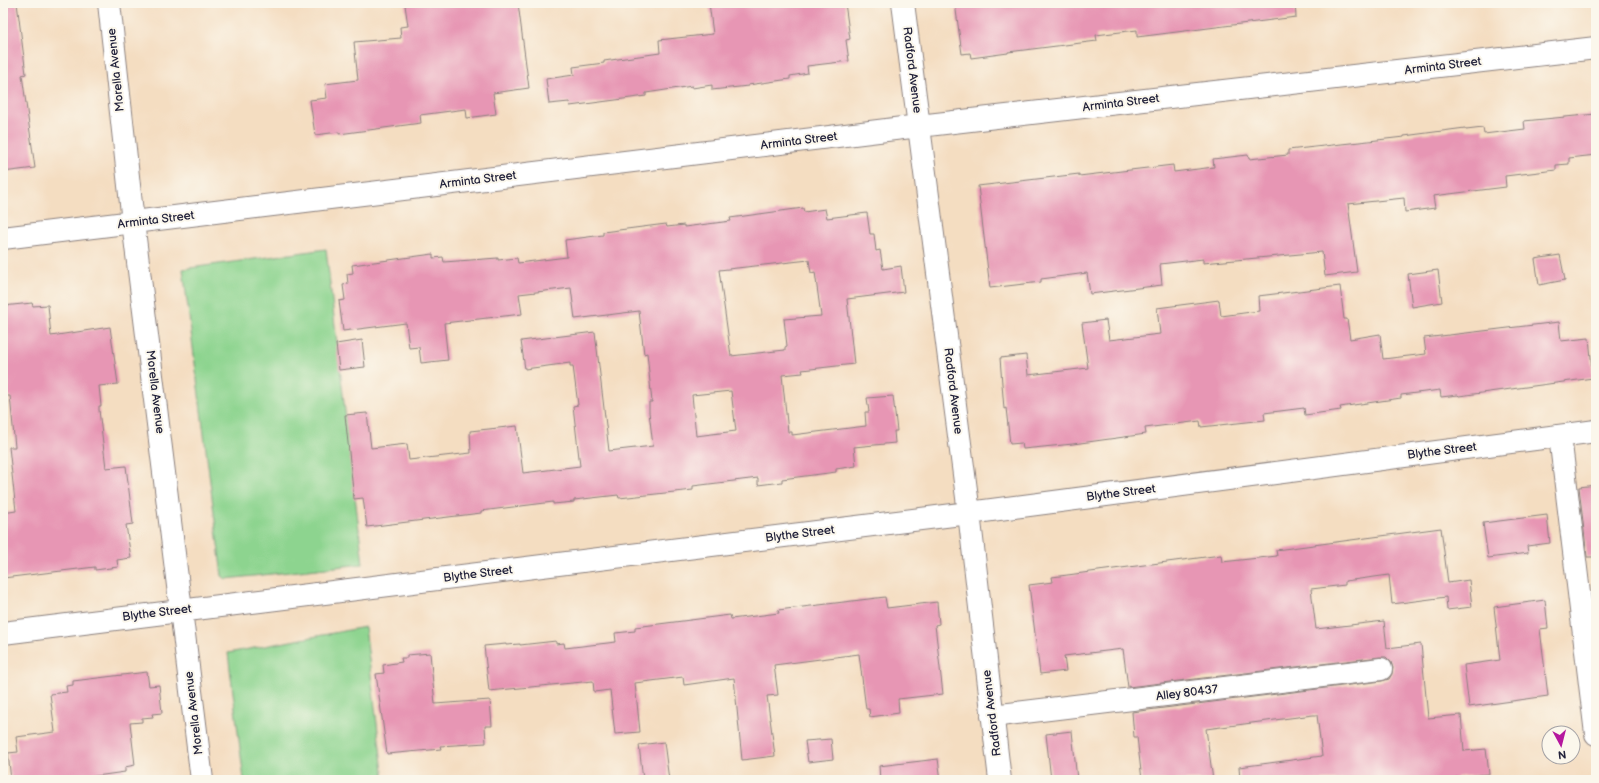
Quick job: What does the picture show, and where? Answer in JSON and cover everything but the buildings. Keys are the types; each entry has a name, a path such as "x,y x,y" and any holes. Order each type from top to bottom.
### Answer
{"street":[{"name":"Morella Avenue","path":"109,3 133,222 202,780"},
{"name":"Radford Avenue","path":"903,3 969,513 1000,780"},
{"name":"Arminta Street","path":"3,238 919,126 1596,48"},
{"name":"Blythe Street","path":"3,633 969,513 1596,431"},
{"path":"1560,436 1596,734"},
{"name":"Alley 80437","path":"992,716 1381,669"}],"green space":[{"path":"326,249 363,564 226,579 222,576 183,269"},
{"path":"365,627 384,780 244,780 228,653"}]}
